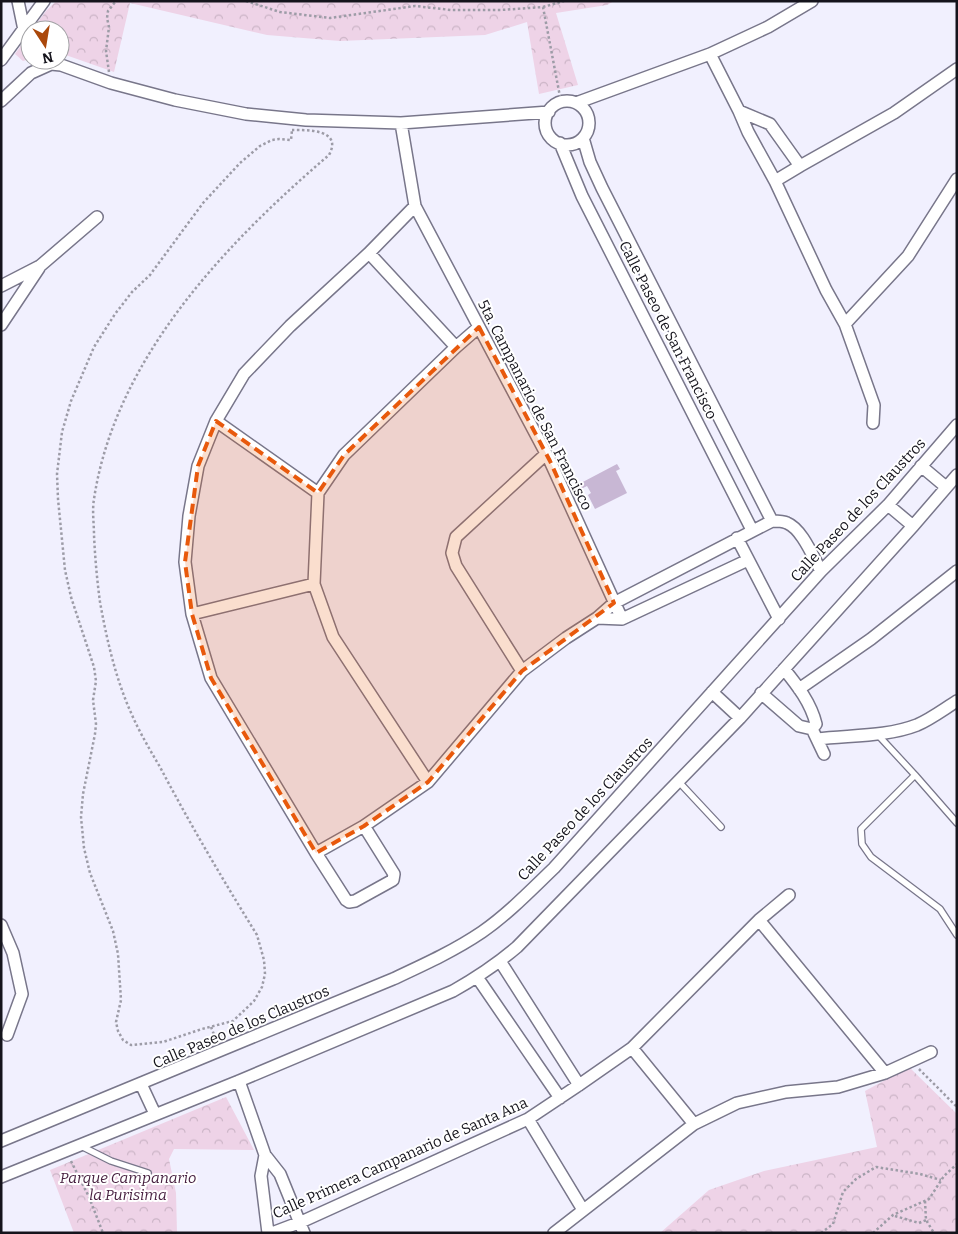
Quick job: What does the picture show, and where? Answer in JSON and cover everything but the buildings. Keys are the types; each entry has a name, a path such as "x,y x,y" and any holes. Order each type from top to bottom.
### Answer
{"street":[{"path":"18,1 22,20"},
{"path":"31,20 44,1"},
{"path":"576,103 710,54 768,27 812,1"},
{"path":"1,60 20,35"},
{"path":"710,54 748,132 775,181 826,290 845,324 874,405 873,423"},
{"path":"1,101 31,73 51,64 61,65 111,83 174,100 246,114 306,120 401,123 549,112"},
{"path":"775,181 894,113 957,69"},
{"path":"561,102 576,103 588,115 588,131 576,143 568,145 553,140 548,134 546,126 549,112 561,102"},
{"path":"739,111 770,124 800,166"},
{"name":"5ta. Campanario de San Francisco","path":"401,123 415,206 546,454 622,619"},
{"name":"Calle Paseo de San Francisco","path":"583,138 590,162 602,188 772,520"},
{"name":"Calle Paseo de San Francisco","path":"560,143 582,196 752,530"},
{"path":"845,324 908,256 957,179"},
{"path":"364,826 394,874 393,880 355,901 349,902 316,853 211,678 192,614 186,562 189,516 198,466 216,421 244,374 290,326 369,254 415,206"},
{"path":"1,286 40,266 97,217"},
{"path":"369,254 456,347"},
{"path":"1,325 40,266"},
{"path":"428,782 334,637 314,584 318,493 344,455 479,327"},
{"path":"658,344 678,335"},
{"path":"216,421 318,493"},
{"name":"Calle Paseo de los Claustros","path":"1,1141 393,979 439,957 483,932 526,896 554,868 821,571 888,504 957,425"},
{"path":"522,671 456,566 452,553 456,537 546,454"},
{"path":"921,466 946,487"},
{"path":"1,1177 239,1081 452,991 500,961 517,947 740,718 957,475"},
{"path":"888,504 913,526"},
{"path":"316,853 364,826 428,782 522,671 566,638 597,618 614,603 772,520 786,522 801,534 821,571"},
{"path":"737,538 779,619"},
{"path":"597,618 622,619 748,560"},
{"path":"799,689 872,639 957,571"},
{"path":"192,614 314,584"},
{"path":"784,669 814,714 816,724 814,734 824,754"},
{"path":"712,692 740,718"},
{"path":"761,693 799,726 814,734 876,734 902,730 919,724 957,701"},
{"name":"Calle Primera Campanario de Santa Ana","path":"272,1233 302,1228 528,1119 579,1086 632,1048 759,920 789,895"},
{"path":"759,920 884,1073"},
{"path":"1,925 13,953 22,994 7,1035"},
{"path":"500,961 579,1086"},
{"path":"477,977 560,1098"},
{"path":"632,1048 694,1124"},
{"path":"554,1233 694,1124 737,1103 786,1092 838,1087 884,1073 930,1052"},
{"path":"239,1081 265,1155 280,1174 302,1228"},
{"path":"141,1084 155,1114"},
{"path":"528,1119 584,1210"},
{"path":"265,1155 261,1176 268,1233"}],"lane":[{"path":"876,734 957,823"},
{"path":"915,775 861,829 862,844 871,857 940,909 957,934"},
{"path":"679,782 721,827"},
{"path":"79,1145 111,1161 148,1174"}],"path":[{"path":"111,83 106,51 109,27 107,18 108,11 116,1"},
{"path":"246,1 280,12 330,18 415,6 451,10 501,10 542,7 564,1"},
{"path":"542,7 561,102"},
{"path":"292,130 318,131 327,135 331,142 332,150 329,155 288,190 246,232 176,313 142,365 122,402 112,428 101,463 94,500 98,588 105,628 117,674 132,716 173,792 257,935 264,960 266,974 262,987 254,1002 245,1011 234,1021 180,1037 163,1042 131,1045 123,1040 116,1022 121,1000 118,954 112,931 90,874 83,832 83,794 96,724 93,700 96,681 94,667 71,597 65,570 57,474 62,432 71,401 94,347 115,314 132,292 150,275 203,203 240,163 260,146 272,140 291,140 292,130"},
{"path":"911,1061 957,1107"},
{"path":"66,1151 89,1197 103,1233"},
{"path":"873,1233 893,1215 929,1199 941,1180 957,1164"},
{"path":"821,1233 833,1224 843,1192 856,1179 876,1167 920,1174 941,1180"},
{"path":"925,1201 926,1220 934,1233"},
{"path":"893,1215 919,1223 926,1220"}],"highlighted area":[{"path":"479,327 550,461 614,603 522,671 428,782 364,826 316,853 211,678 192,614 185,562 198,466 216,421 318,493 344,455"}],"green space":[{"path":"56,1 614,1 607,5 556,13 578,85 539,94 527,22 485,35 340,41 267,35 130,3 114,72 70,57 70,20 39,20"},
{"path":"20,47 20,58 15,54"},
{"path":"909,1067 957,1114 957,1233 660,1233 709,1190 764,1171 877,1147 865,1091"},
{"name":"Parque Campanario la Purisima","path":"226,1097 254,1150 174,1149 169,1159 176,1193 177,1233 74,1233 50,1170"}]}
